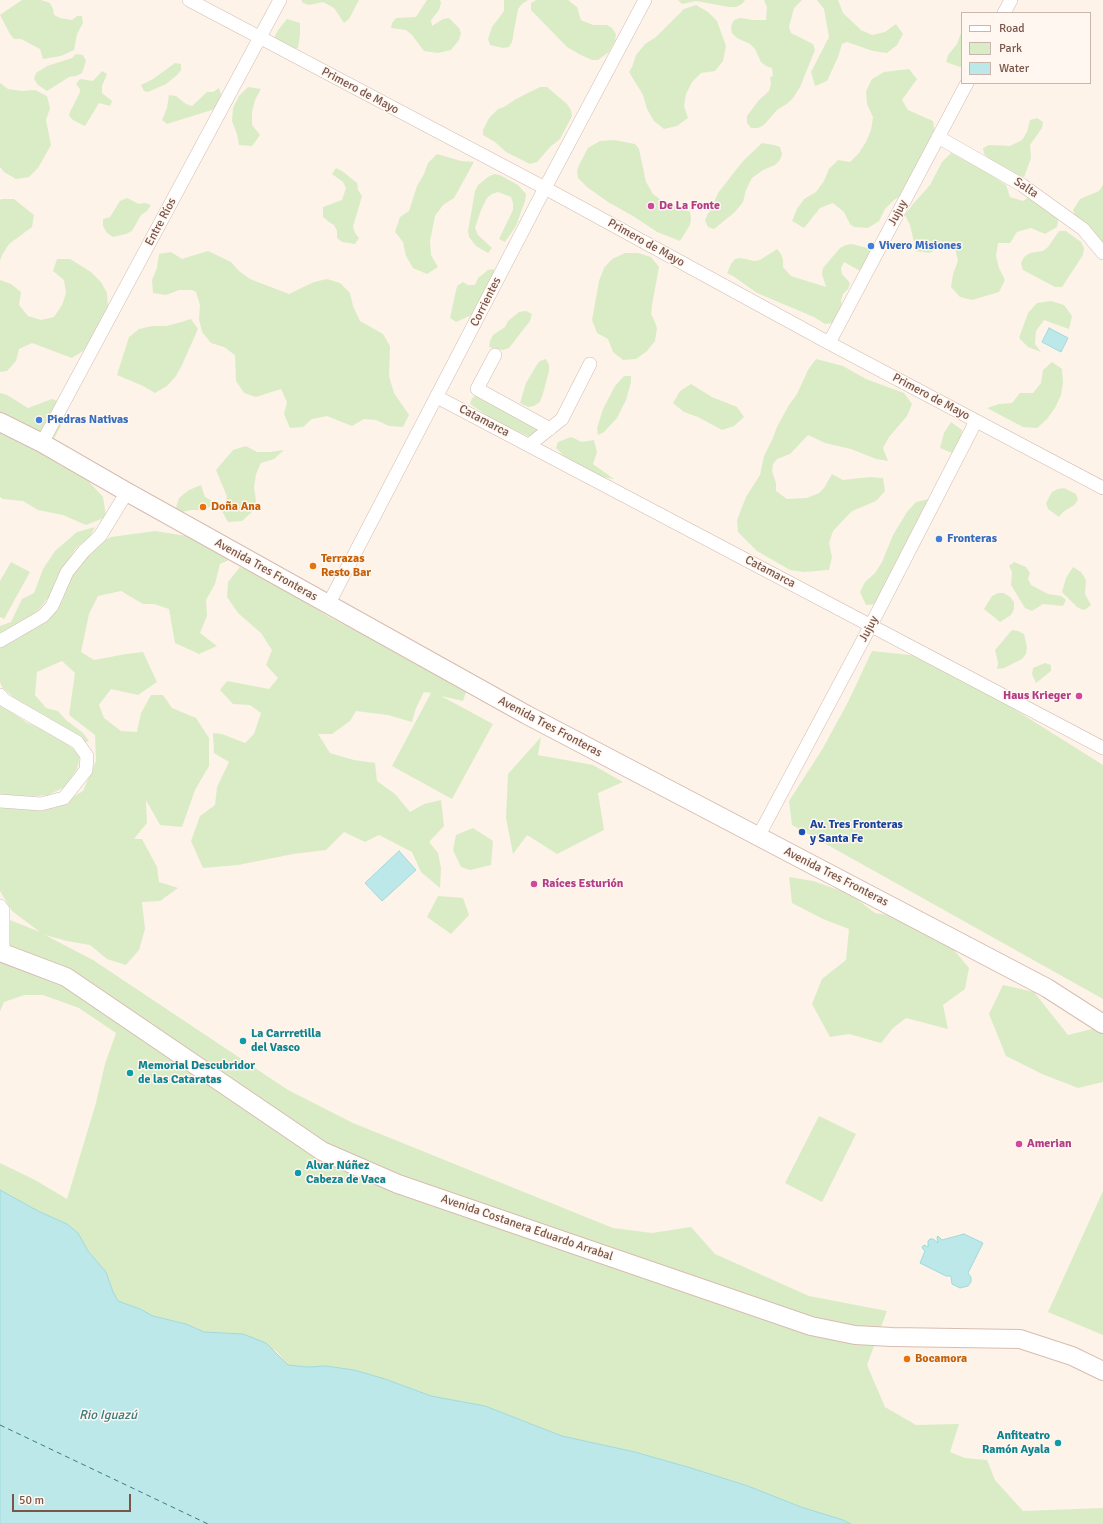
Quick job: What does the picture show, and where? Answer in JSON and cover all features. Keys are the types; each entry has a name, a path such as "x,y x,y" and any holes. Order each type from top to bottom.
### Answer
{"main road":[{"name":"Avenida Tres Fronteras","path":"0,422 42,443 328,605 527,715 1047,988 1103,1024"},
{"name":"Avenida Costanera Eduardo Arrabal","path":"2,953 66,976 322,1151 398,1184 811,1326 855,1335 1020,1339 1072,1356 1103,1371"}],"street":[{"name":"Primero de Mayo","path":"189,0 545,188 829,343 1103,488"},
{"name":"Entre Ríos","path":"42,443 280,0"},
{"name":"Corrientes","path":"328,605 545,188 645,0"},
{"path":"1005,12 1011,0"},
{"name":"Jujuy","path":"829,343 966,84"},
{"name":"Salta","path":"938,137 1022,185 1083,229 1103,253"},
{"path":"495,355 477,389 550,428"},
{"path":"529,445 562,419 590,364"},
{"name":"Catamarca","path":"437,397 1103,748"},
{"name":"Jujuy","path":"758,837 871,626 976,421"},
{"path":"0,641 43,616 52,606 67,572 84,551 100,536 127,492"},
{"path":"0,695 4,700 77,742 87,756 86,770 64,798 41,804 0,801"},
{"path":"0,906 3,910 2,953"}],"green space":[{"path":"22,0 41,0 50,3 54,15 60,18 72,20 77,16 82,16 83,23 77,34 74,50 61,56 43,59 40,49 21,39 14,39 0,15"},
{"path":"301,0 359,0 349,19 344,23 334,8 323,2 309,5 303,3"},
{"path":"427,0 440,0 441,3 439,10 431,20 432,26 443,19 449,18 459,28 461,33 459,40 451,50 438,53 424,51 412,35 406,30 391,28 392,23 396,18 416,17"},
{"path":"504,0 528,0 518,9 512,42 509,47 503,48 490,45 488,39 492,27 504,11"},
{"path":"536,0 568,0 577,7 581,20 593,25 607,25 612,28 616,34 615,41 609,52 598,60 592,60 567,47 531,10 531,3"},
{"path":"678,0 745,0 742,4 736,7 729,7 696,1 682,4"},
{"path":"764,0 802,0 794,8 789,27 791,33 813,44 815,50 800,87 793,98 777,110 764,125 758,128 751,128 747,123 747,116 759,100 769,91 771,84 770,77 773,76 772,68 761,62 755,49 750,44 737,38 732,33 731,26 734,20 740,18 766,20 767,7"},
{"path":"817,0 838,0 843,13 861,30 872,35 885,32 896,24 903,34 897,45 887,53 873,51 847,42 842,44 827,81 815,86 811,72 829,37 824,9"},
{"path":"696,5 708,12 717,21 726,46 723,61 715,71 701,73 692,82 686,94 684,106 688,118 677,126 664,129 654,121 647,109 643,95 629,72 636,55 645,44 656,37 684,9"},
{"path":"287,19 300,23 300,35 298,48 284,51 272,42 278,30"},
{"path":"961,33 960,67 946,62 948,55 957,44"},
{"path":"76,54 83,55 86,61 82,73 69,77 47,91 38,85 34,79 36,73 47,66 72,58"},
{"path":"175,63 181,64 181,70 177,75 166,84 148,92 144,91 141,85 153,79"},
{"path":"909,69 917,79 902,100 908,110 933,121 935,135 907,192 894,200 885,209 879,221 868,228 854,227 850,224 844,212 833,203 820,208 804,228 792,221 797,209 804,199 816,192 824,181 829,169 838,160 850,162 859,153 866,142 871,130 873,117 867,104 866,91 872,79 884,72"},
{"path":"102,71 107,74 102,86 102,93 112,101 110,106 99,103 85,126 73,120 69,116 80,92 80,89 76,84 80,79 93,81"},
{"path":"0,83 8,89 22,91 35,90 47,96 50,108 46,120 51,145 38,168 29,177 16,179 4,172 0,167"},
{"path":"248,87 261,89 255,100 252,112 252,125 260,135 252,146 239,145 232,121 233,108 239,96"},
{"path":"540,87 547,87 567,104 571,110 572,116 560,139 550,147 537,162 530,164 506,152 495,142 483,135 483,130 489,118 498,109"},
{"path":"219,88 221,94 220,100 217,106 212,110 167,124 162,120 167,108 169,95 176,96 186,104 192,106 207,92 213,92"},
{"path":"1037,118 1043,122 1042,128 1030,145 1031,158 1024,177 1016,176 994,163 984,154 983,148 989,145 1010,146 1022,140 1027,132 1030,120"},
{"path":"614,140 635,144 639,149 646,182 653,194 665,203 684,208 690,212 690,225 680,241 657,232 608,202 587,187 578,178 577,171 579,165 588,148 600,141"},
{"path":"762,143 780,147 782,154 780,160 775,165 763,170 752,178 746,190 743,202 735,212 714,229 708,227 705,221 718,193 743,161"},
{"path":"951,153 985,171 1006,185 1010,197 1023,201 1034,193 1057,202 1059,215 1057,227 1045,234 1031,228 1017,232 1010,243 998,243 996,256 999,268 1005,280 999,292 972,300 960,297 951,287 953,274 958,261 955,248 941,246 930,253 916,251 910,225 905,215 930,185 942,162"},
{"path":"437,154 461,161 474,162 454,198 443,205 435,216 430,241 431,255 438,267 427,274 413,268 406,256 403,242 395,232 400,217 409,211 417,186 428,163"},
{"path":"336,168 357,183 358,190 362,196 353,227 359,238 355,244 342,242 337,238 337,231 334,225 323,217 323,207 342,200 346,188 343,182 332,174"},
{"path":"494,174 500,175 518,185 526,194 516,226 505,242 499,239 513,210 511,197 498,192 487,198 475,228 478,235 492,248 488,253 476,246 469,237 468,231 475,191 478,185"},
{"path":"1103,185 1103,243 1075,216 1073,210 1080,199 1099,191"},
{"path":"127,198 139,204 145,203 151,205 147,211 141,215 132,231 113,237 107,233 103,226 103,219 110,217 120,201"},
{"path":"1,199 14,199 34,215 32,227 9,244 0,261 0,201"},
{"path":"1059,231 1066,231 1081,242 1084,248 1083,255 1062,287 1055,287 1023,270 1021,263 1024,257 1030,253 1043,251 1048,247"},
{"path":"852,244 871,249 873,256 862,272 844,262 841,268 842,274 850,283 848,289 843,294 841,300 842,306 837,318 832,323 825,324 814,317 757,293 727,273 735,259 741,258 754,261 760,260 777,249 783,260 783,267 791,276 826,287 822,274 823,268 840,248"},
{"path":"208,251 231,262 239,271 250,279 289,294 314,282 327,279 340,283 350,293 353,306 360,321 383,334 390,346 389,376 394,393 409,415 403,427 389,426 376,420 364,419 352,426 327,416 312,419 303,427 290,428 284,414 287,402 281,389 256,397 244,393 236,381 235,355 224,347 211,343 202,332 199,319 200,305 196,292 192,290 179,290 166,295 153,293 152,280 157,268 159,254 171,252 182,259"},
{"path":"625,253 638,253 651,257 659,267 651,316 652,315 657,328 655,341 647,351 636,359 623,360 613,352 608,339 597,333 592,320 599,281 604,268 612,259"},
{"path":"57,259 70,259 91,272 101,282 107,293 108,307 92,340 83,351 72,358 32,343 19,349 16,361 7,371 0,372 0,280 11,284 21,292 19,305 28,316 41,320 54,317 62,305 66,293 64,280 53,271"},
{"path":"493,269 497,275 474,314 456,322 450,318 457,286 463,282 468,285 475,285 478,278 488,270"},
{"path":"1051,301 1064,305 1072,316 1069,329 1044,320 1036,331 1035,344 1041,352 1028,347 1019,338 1028,313 1037,303"},
{"path":"526,311 532,314 530,321 509,348 503,350 489,347 493,335 505,327 508,321 519,312"},
{"path":"191,319 198,329 182,365 176,376 167,386 155,393 117,375 129,337 139,329 152,326 166,326"},
{"path":"546,359 549,365 549,371 540,402 534,406 528,407 520,403 526,383 540,361"},
{"path":"816,359 843,366 866,379 904,393 912,404 907,416 889,437 883,448 888,461 876,459 851,449 825,443 808,435 790,454 777,459 773,464 772,471 776,483 776,491 787,499 807,498 819,493 824,488 832,474 843,480 870,477 883,478 885,491 876,501 852,511 833,531 829,543 832,557 829,570 804,572 790,570 757,551 738,532 737,520 746,497 760,475 764,456 777,427 797,394 808,370"},
{"path":"1052,362 1062,369 1063,382 1061,395 1055,408 1047,419 1037,428 1023,427 987,408 999,404 1012,403 1020,393 1033,393 1041,383 1043,370"},
{"path":"624,376 631,376 631,382 626,400 617,418 604,432 598,435 597,428 603,409 615,386"},
{"path":"691,384 712,397 737,407 744,417 734,426 722,430 698,417 684,412 673,403 680,391"},
{"path":"0,393 7,395 28,408 52,399 64,403 67,414 46,454 61,466 79,471 103,497 106,517 86,525 63,515 38,510 23,501 3,499 0,497"},
{"path":"477,395 543,424 532,438 495,421 470,404 472,398"},
{"path":"951,422 962,430 960,443 952,453 940,448 944,433"},
{"path":"571,437 582,442 594,440 597,452 593,464 614,479 601,477 587,471 565,457 556,448 558,442"},
{"path":"246,446 257,452 284,450 274,459 261,463 256,474 254,487 256,501 251,513 242,521 228,522 222,511 227,497 216,470 233,450"},
{"path":"201,485 205,497 216,503 204,510 191,510 178,513 175,511 179,498 189,490"},
{"path":"1064,488 1076,494 1078,500 1059,517 1048,509 1046,503 1052,492"},
{"path":"929,499 880,604 866,605 860,592 865,582 875,573 882,562 893,535 907,512 916,502"},
{"path":"95,527 90,537 76,548 61,570 51,594 39,609 24,622 0,633 0,626 11,622 22,599 34,593 43,569 55,551 77,532"},
{"path":"155,531 193,537 229,560 220,564 215,584 206,600 207,616 200,633 217,646 199,654 175,643 169,609 154,604 143,604 121,591 98,596 89,614 81,652 94,660 143,652 157,682 138,695 111,689 99,705 104,718 121,731 137,732 141,713 151,695 163,695 172,708 196,718 209,738 209,766 195,790 182,827 160,825 146,800 147,823 134,839 142,839 157,867 159,882 178,888 160,901 142,902 145,929 139,950 126,965 107,959 90,945 45,935 93,960 288,1090 353,1123 613,1228 652,1233 691,1227 715,1254 809,1296 887,1311 867,1365 885,1407 916,1425 959,1424 950,1452 965,1458 987,1460 995,1480 1023,1511 1103,1508 1103,1524 851,1524 843,1520 801,1507 748,1486 691,1468 635,1452 562,1436 485,1406 431,1396 385,1379 354,1370 326,1366 307,1367 288,1365 276,1351 243,1334 204,1332 186,1324 153,1316 140,1309 118,1301 106,1272 88,1251 78,1233 67,1224 38,1211 0,1190 0,1163 35,1180 67,1199 96,1103 105,1064 116,1033 79,1008 43,995 24,995 4,1002 0,1011 0,916 40,932 12,911 0,891 0,801 54,808 83,791 96,761 95,735 69,715 75,673 62,661 37,672 35,695 46,708 58,711 66,720 83,733 89,741 84,743 14,698 2,687 0,682 0,646 49,619 62,601 71,576 84,551 111,537"},
{"path":"11,562 30,572 4,619 0,617 0,581"},
{"path":"1014,562 1026,567 1030,573 1028,579 1031,585 1048,594 1061,596 1066,600 1063,606 1043,604 1032,611 1025,608 1011,585 1012,572 1009,566"},
{"path":"240,567 269,580 331,618 442,677 466,692 463,701 441,696 493,724 452,799 392,766 431,693 424,692 416,708 412,722 388,715 356,711 350,721 332,734 318,734 330,753 354,760 375,763 377,781 395,794 410,812 424,804 441,800 444,826 429,842 438,853 441,868 440,888 421,872 412,852 379,835 365,842 344,832 326,850 293,854 238,865 203,868 191,841 200,816 215,805 217,787 229,762 214,753 213,733 222,734 245,743 254,734 261,713 250,705 233,704 220,690 227,681 269,689 278,678 266,665 272,650 261,633 238,613 227,597 228,582"},
{"path":"1073,567 1081,572 1086,580 1085,594 1091,605 1083,610 1077,607 1062,592 1066,578"},
{"path":"998,593 1004,593 1014,602 1014,609 1011,615 1000,622 984,609 992,596"},
{"path":"1012,630 1024,634 1027,647 1026,654 1022,659 1004,668 997,669 998,663 995,650"},
{"path":"872,651 919,656 998,699 1103,765 1103,999 792,825 789,801 823,748 848,702"},
{"path":"1045,663 1051,665 1051,671 1036,683 1032,674 1033,668"},
{"path":"0,704 26,722 42,729 68,744 80,756 77,769 65,787 48,795 27,797 0,795"},
{"path":"541,737 538,755 593,765 623,782 598,793 604,830 557,854 527,835 513,854 506,818 508,774"},
{"path":"473,828 493,841 491,865 470,870 461,867 453,850 456,835"},
{"path":"789,877 813,881 850,894 875,913 902,917 944,938 969,968 965,989 943,1005 948,1029 906,1018 893,1028 881,1043 849,1034 830,1037 812,1004 822,979 846,960 849,929 823,919 792,903"},
{"path":"438,896 463,898 469,915 451,934 427,917"},
{"path":"1003,985 1034,992 1068,1035 1100,1027 1103,1031 1103,1082 1078,1088 1042,1074 1006,1056 989,1014"},
{"path":"819,1116 856,1134 822,1202 785,1183"},
{"path":"1103,1191 1103,1335 1048,1312"}],"water":[{"path":"1049,328 1068,338 1061,352 1042,342"},
{"path":"399,851 416,870 382,901 365,883"},
{"name":"Rio Iguazú","path":"0,1190 38,1211 67,1224 78,1233 88,1251 106,1272 118,1301 140,1309 153,1316 186,1324 204,1332 243,1334 266,1343 288,1365 307,1367 326,1366 354,1370 385,1379 431,1396 485,1406 562,1436 635,1452 691,1468 748,1486 801,1507 843,1520 851,1524 0,1524"},
{"path":"964,1234 983,1243 968,1273 971,1277 971,1282 968,1286 960,1288 952,1284 951,1276 946,1276 920,1263 925,1251 922,1247 924,1245 928,1247 928,1241 930,1239 933,1239 938,1243 938,1236 942,1240"}],"ferry route":[{"path":"0,1425 208,1524"}],"place":[{"name":"De La Fonte","path":"651,206"},
{"name":"Vivero Misiones","path":"871,246"},
{"name":"Piedras Nativas","path":"39,420"},
{"name":"Doña Ana","path":"203,507"},
{"name":"Fronteras","path":"939,539"},
{"name":"Terrazas Resto Bar","path":"313,566"},
{"name":"Haus Krieger","path":"1079,696"},
{"name":"Av. Tres Fronteras y Santa Fe","path":"802,832"},
{"name":"Raíces Esturión","path":"534,884"},
{"name":"La Carrretilla del Vasco","path":"243,1041"},
{"name":"Memorial Descubridor de las Cataratas","path":"130,1073"},
{"name":"Amerian","path":"1019,1144"},
{"name":"Alvar Núñez Cabeza de Vaca","path":"298,1173"},
{"name":"Bocamora","path":"907,1359"},
{"name":"Anfiteatro Ramón Ayala","path":"1058,1443"}]}
